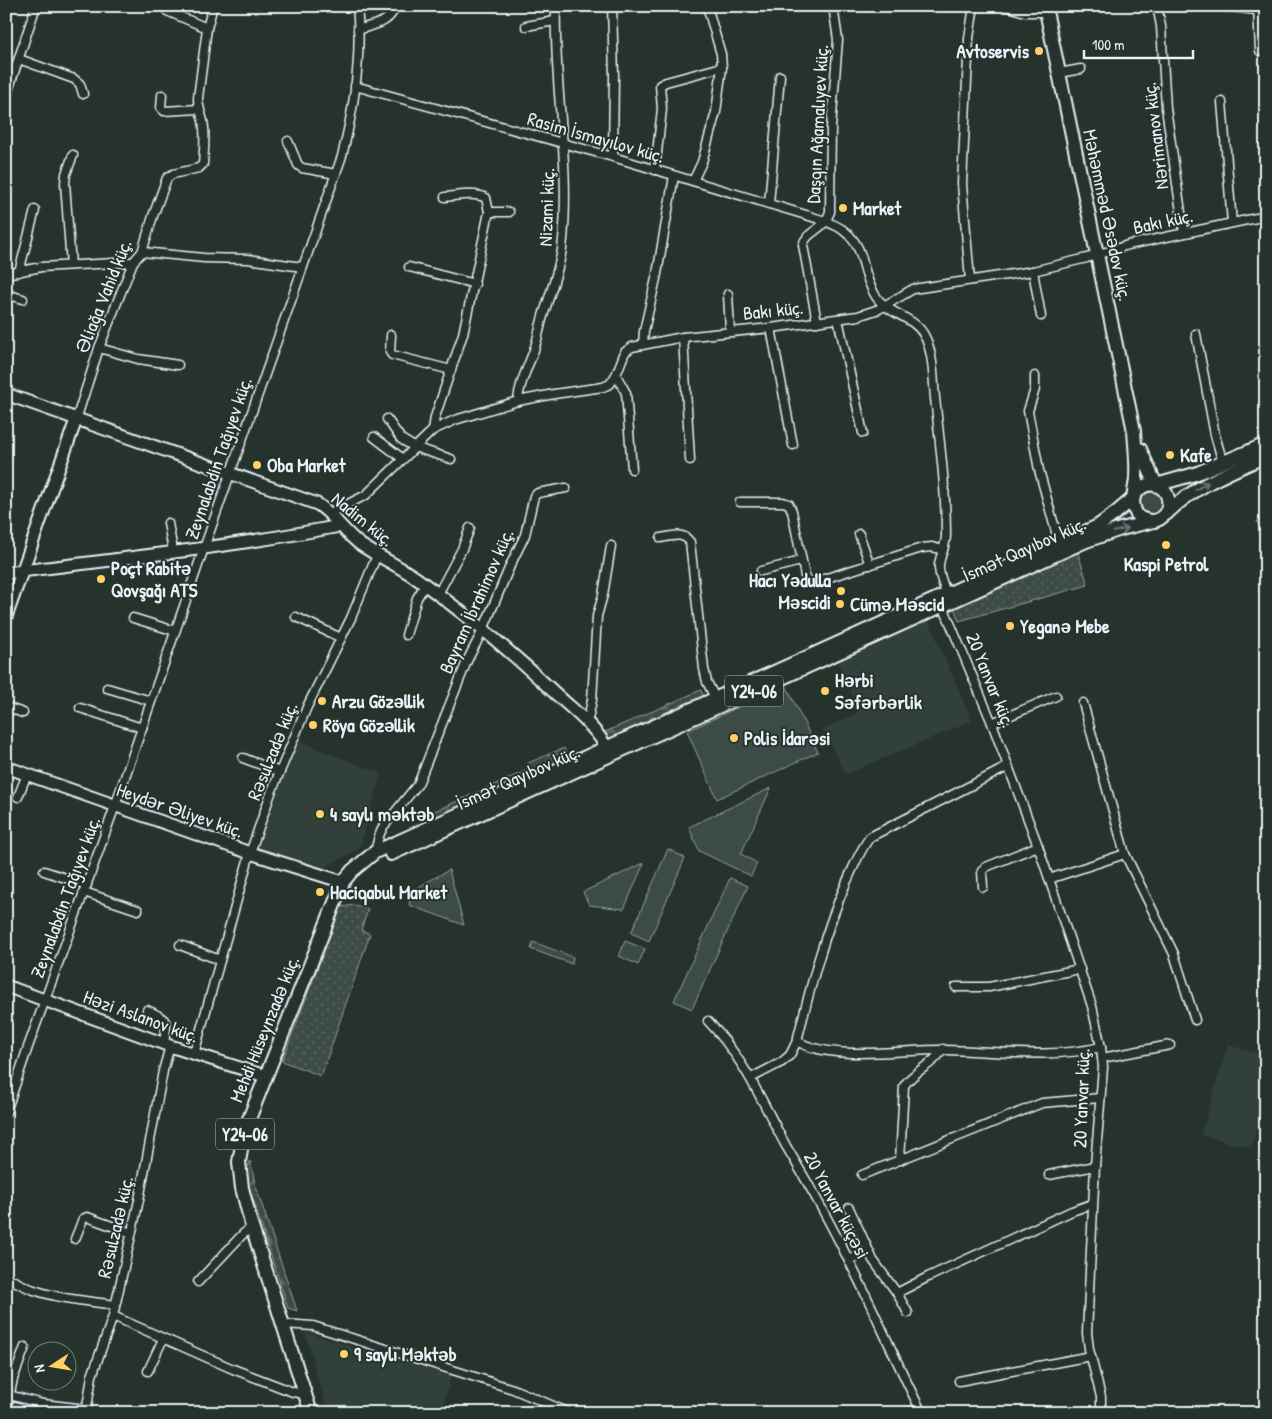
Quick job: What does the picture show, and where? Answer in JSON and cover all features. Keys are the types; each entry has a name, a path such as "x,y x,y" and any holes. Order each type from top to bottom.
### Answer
{"main road":[{"name":"Məhəmməd Əsədov küç.","path":"1046,9 1134,431"},
{"name":"Nadim küç.","path":"6,394 317,504 330,513 340,526 360,544 438,594 528,668 587,724 608,751"},
{"name":"Əliağa Vahid küç.","path":"6,617 76,420"},
{"path":"1134,431 1144,462 1156,486 1165,491 1169,501 1169,507 1159,519 1144,520 1136,512 1133,502 1136,468 1134,431"},
{"path":"1134,496 1145,486 1156,486 1195,474 1266,444"},
{"name":"İsmət Qayıbov küç.","path":"357,868 608,751 715,698 1086,541 1159,519 1194,491 1213,479 1266,456"},
{"name":"İsmət Qayıbov küç.","path":"357,868 375,852 608,751 944,600 1059,543 1098,526 1119,511 1134,496"},
{"path":"6,573 284,537 340,526"},
{"name":"Heydər Əliyev küç.","path":"6,767 250,853 343,882"},
{"name":"Mehdi Hüseynzadə küç.","path":"310,1413 252,1227 242,1188 239,1162 247,1124 265,1076 343,882 357,868"},
{"name":"Həzi Aslanov küç.","path":"6,986 167,1045 265,1076"}],"street":[{"path":"6,97 36,6"},
{"name":"Əliağa Vahid küç.","path":"76,420 99,348 133,262 142,252 167,178 173,174 199,168 203,164 205,141 198,98 207,28 214,6"},
{"name":"Zeynalabdin Tağıyev küç.","path":"6,1112 336,174 348,134 355,86 358,30 357,6"},
{"path":"358,30 388,20 395,6"},
{"name":"Nizami küç.","path":"518,401 519,390 535,347 545,308 556,278 562,250 566,184 555,21 556,6"},
{"path":"612,6 614,76 613,158"},
{"path":"693,181 702,162 716,112 722,67 707,6"},
{"name":"Daşqın Ağamalıyev küç.","path":"816,322 804,245 807,236 827,222 830,212 830,128 838,59 838,40 833,6"},
{"path":"970,280 962,184 969,38 974,6"},
{"path":"1006,6 1032,13 1046,9"},
{"name":"Nərimanov küç.","path":"1157,6 1161,26 1166,108 1184,233"},
{"path":"1221,6 1261,9 1260,51"},
{"path":"167,11 207,28"},
{"path":"526,26 555,21"},
{"path":"19,58 74,79 80,84 83,94"},
{"path":"656,170 662,110 660,85 722,67"},
{"path":"1059,73 1081,69"},
{"path":"769,204 780,76"},
{"name":"Rasim İsmayılov küç.","path":"355,86 656,170 827,222"},
{"path":"162,95 161,108 164,111 199,108"},
{"path":"1222,102 1232,223"},
{"path":"288,141 298,165 302,168 336,174"},
{"path":"71,265 65,184 66,174 73,155"},
{"path":"643,344 674,176"},
{"path":"432,430 463,334 489,212 486,198 482,196 445,197"},
{"path":"19,272 35,210"},
{"path":"489,212 509,212"},
{"name":"Bakı küç.","path":"616,375 625,352 632,347 643,344 683,337 838,319 868,313 885,306 913,289 1033,270 1097,255 1128,245 1266,216"},
{"name":"İsmət Qayıbov küç.","path":"827,222 849,234 855,240 869,284 876,297 885,306 914,324 924,334 928,345 933,371 946,536 939,565 944,600"},
{"path":"142,252 204,258 248,259 302,267"},
{"path":"6,274 41,266 133,262"},
{"path":"409,267 475,284"},
{"path":"1033,270 1041,316"},
{"path":"6,294 23,300"},
{"path":"728,294 730,331"},
{"path":"838,319 863,433"},
{"path":"771,328 793,445"},
{"path":"1196,334 1215,435 1223,463"},
{"path":"391,335 390,352 392,355 451,370"},
{"path":"683,337 688,397 690,460"},
{"path":"99,348 138,359 178,365"},
{"path":"330,513 366,494 432,430 455,420 518,401 603,387 610,384 616,375 626,393 632,469"},
{"path":"1035,376 1036,389 1028,411 1039,470 1059,543"},
{"path":"387,419 401,439 414,447 452,459"},
{"path":"374,437 402,459"},
{"name":"Bayram İbrahimov küç.","path":"375,852 383,828 418,784 467,661 525,536 534,496 538,493 566,488"},
{"path":"740,502 783,502 789,504 801,560 808,581 814,582 922,548 932,547 943,550"},
{"path":"168,523 173,551"},
{"path":"438,594 462,549 470,528"},
{"path":"859,534 870,565"},
{"path":"661,538 681,535 690,542 704,669 707,682 715,698"},
{"path":"587,724 592,700 597,616 612,546"},
{"name":"Rəsulzadə küç.","path":"194,1054 250,853 280,772 307,707 341,638 377,555"},
{"path":"761,570 801,560"},
{"path":"406,635 417,598 425,585"},
{"name":"20 Yanvar küç.","path":"944,600 1038,846 1092,1006 1101,1047 1102,1058 1094,1166 1087,1333 1101,1397 1102,1413"},
{"path":"296,617 341,638"},
{"path":"133,618 175,631"},
{"path":"107,688 151,701"},
{"path":"992,723 1056,696"},
{"path":"1083,703 1125,854 1174,954 1195,1020"},
{"path":"6,707 23,713"},
{"path":"80,708 142,728"},
{"path":"243,758 280,772"},
{"path":"751,1078 782,1062 790,1055 797,1041 827,929 865,844 870,837 1007,767"},
{"path":"18,797 27,774"},
{"path":"982,887 982,871 986,867 1038,846"},
{"path":"1049,879 1125,854"},
{"path":"44,871 138,910"},
{"path":"180,945 220,960"},
{"path":"956,987 989,987 1080,969"},
{"name":"Rəsulzadə küç.","path":"86,1411 92,1376 113,1316 139,1200 167,1045 166,1022 164,1018 147,1010"},
{"name":"20 Yanvar küçəsi","path":"708,1021 725,1040 751,1078 786,1145 812,1189 849,1260 922,1413"},
{"path":"797,1041 812,1048 871,1053 942,1050 1058,1054 1080,1052 1101,1047"},
{"path":"1102,1058 1170,1045"},
{"path":"900,1160 904,1086 909,1077 937,1059 942,1050"},
{"path":"862,1175 1042,1103 1100,1098"},
{"path":"1049,1174 1094,1166"},
{"path":"897,1293 1072,1211 1092,1204"},
{"path":"849,1208 868,1251 897,1293 908,1313"},
{"path":"75,1239 83,1218 87,1217 131,1233"},
{"path":"198,1282 243,1234 252,1227"},
{"path":"849,1260 868,1251"},
{"path":"6,1277 33,1290 78,1300 115,1304"},
{"path":"113,1316 256,1378 293,1392 305,1394"},
{"path":"283,1324 313,1326 513,1389 570,1413"},
{"path":"148,1371 163,1339"},
{"path":"6,1411 9,1395 25,1347"},
{"path":"959,1381 1091,1356"},
{"path":"9,1395 43,1404 86,1411"}],"shaded area":[{"path":"928,619 972,721 846,774 823,730 859,712 838,661"},
{"name":"4 saylı məktəb","path":"297,741 381,773 360,848 322,869 257,849"},
{"path":"1228,1045 1266,1056 1266,1097 1251,1148 1201,1135"},
{"name":"9 saylı Məktəb","path":"305,1332 451,1376 441,1413 328,1413"}],"green space":[{"path":"1151,492 1159,495 1162,503 1159,511 1151,514 1143,511 1140,503 1143,495"},
{"path":"1266,519 1266,546 1257,521"},
{"path":"1077,550 1088,585 959,621 953,605"},
{"path":"786,685 818,752 717,799 687,731"},
{"path":"701,690 704,698 610,740 605,732"},
{"path":"564,748 569,760 431,821 428,814 530,769 528,763"},
{"path":"771,788 741,854 757,863 751,876 699,851 689,827"},
{"path":"668,849 685,858 649,941 631,933"},
{"path":"644,863 624,909 589,905 583,892"},
{"path":"449,870 464,925 409,905 411,891"},
{"path":"730,878 748,886 692,1009 674,1001"},
{"path":"355,905 368,909 361,930 370,934 321,1076 282,1061 341,907"},
{"path":"625,941 645,949 638,965 619,956"},
{"path":"533,942 573,957 572,964 531,949"},
{"path":"250,1161 256,1187 297,1311 288,1308 245,1175"}],"place":[{"name":"Avtoservis","path":"1039,51"},
{"name":"Market","path":"843,208"},
{"name":"Kafe","path":"1170,455"},
{"name":"Oba Market","path":"257,465"},
{"name":"Kaspi Petrol","path":"1166,545"},
{"name":"Poçt Rabitə Qovşağı ATS","path":"101,579"},
{"name":"Hacı Yədulla Məscidi","path":"841,591"},
{"name":"Cümə Məscid","path":"840,604"},
{"name":"Yeganə Mebe","path":"1010,626"},
{"name":"Hərbi Səfərbərlik","path":"825,691"},
{"name":"Arzu Gözəllik","path":"322,701"},
{"name":"Röya Gözəllik","path":"313,725"},
{"name":"Polis İdarəsi","path":"734,738"},
{"name":"4 saylı məktəb","path":"320,814"},
{"name":"Haciqabul Market","path":"320,892"},
{"name":"9 saylı Məktəb","path":"344,1354"}]}
